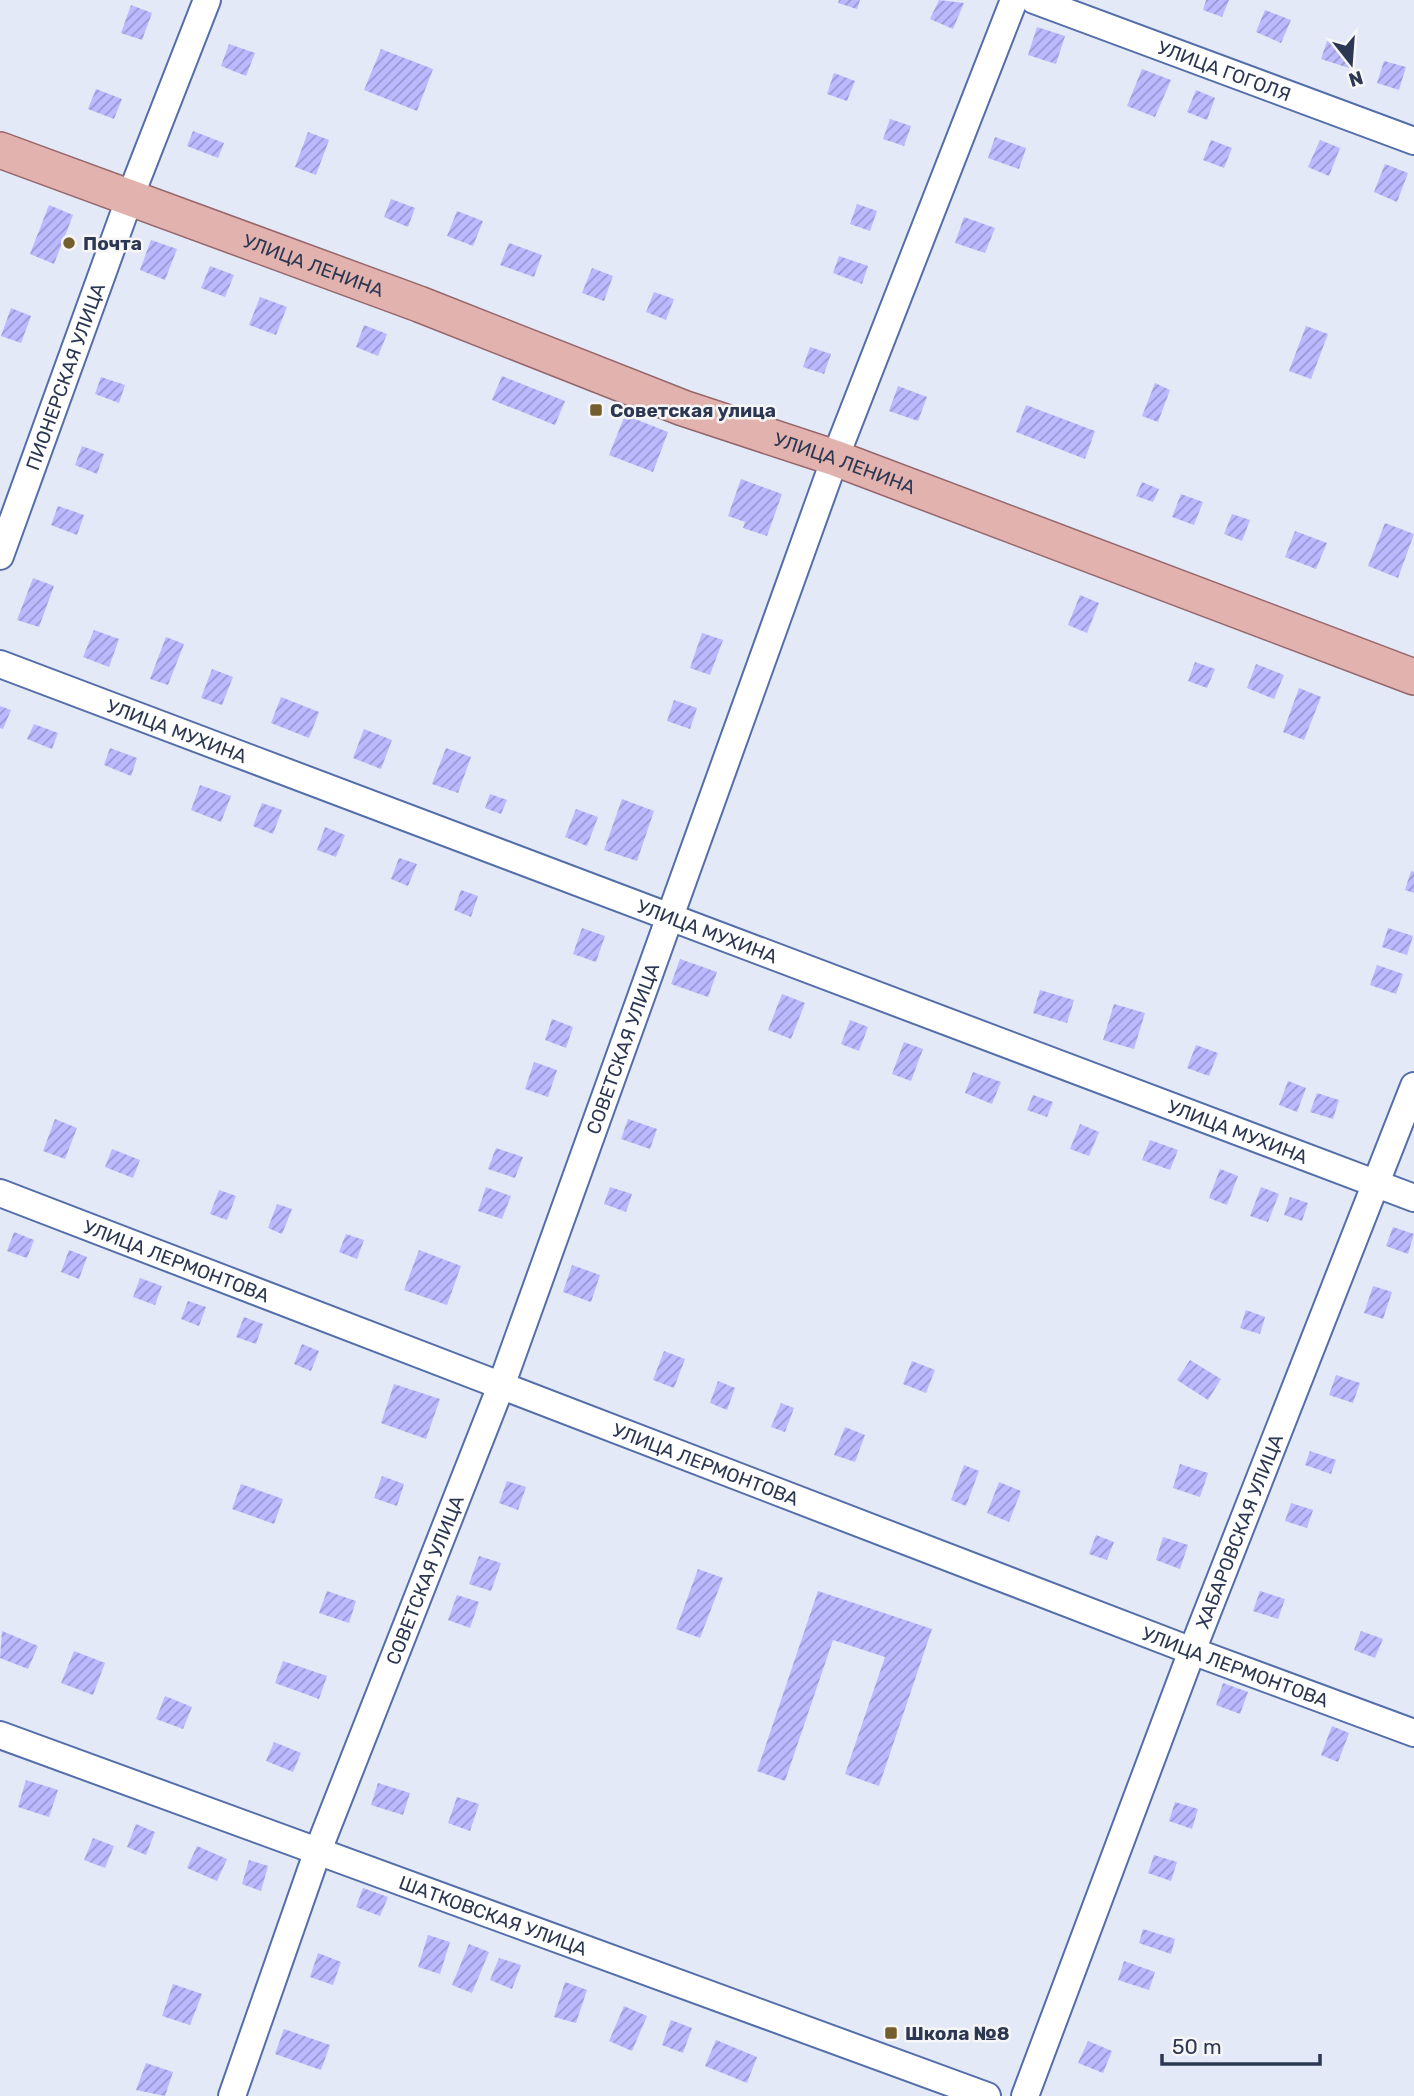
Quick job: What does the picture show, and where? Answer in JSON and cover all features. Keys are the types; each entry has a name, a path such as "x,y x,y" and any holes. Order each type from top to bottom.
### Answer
{"main road":[{"name":"УЛИЦА ЛЕНИНА","path":"0,150 419,304 683,408 835,458 1414,677"}],"street":[{"name":"ПИОНЕРСКАЯ УЛИЦА","path":"0,556 131,197 207,0"},
{"name":"СОВЕТСКАЯ УЛИЦА","path":"232,2096 317,1853 501,1386 672,918 835,458 1014,0"},
{"name":"УЛИЦА ГОГОЛЯ","path":"1034,0 1414,141"},
{"name":"УЛИЦА МУХИНА","path":"0,664 1414,1198"},
{"name":"ХАБАРОВСКАЯ УЛИЦА","path":"1025,2096 1192,1651 1414,1086"},
{"name":"УЛИЦА ЛЕРМОНТОВА","path":"0,1193 1192,1651 1414,1733"},
{"name":"ШАТКОВСКАЯ УЛИЦА","path":"0,1735 986,2096"}],"building":[{"path":"839,0 860,0 857,9 838,3"},
{"path":"939,0 964,3 953,29 930,19"},
{"path":"1206,0 1229,0 1222,17 1203,10"},
{"path":"131,5 152,13 142,40 121,33"},
{"path":"1265,10 1291,20 1281,43 1256,32"},
{"path":"1037,27 1065,36 1056,64 1028,55"},
{"path":"1327,41 1355,51 1349,68 1321,59"},
{"path":"229,44 255,53 246,76 221,66"},
{"path":"381,49 433,69 417,111 364,90"},
{"path":"1384,61 1406,67 1399,90 1377,83"},
{"path":"1142,69 1171,80 1155,117 1127,106"},
{"path":"834,73 855,81 847,101 827,94"},
{"path":"96,89 122,99 114,119 88,109"},
{"path":"1196,90 1215,98 1207,120 1187,112"},
{"path":"890,119 911,126 904,146 883,139"},
{"path":"193,131 224,143 218,158 187,146"},
{"path":"308,132 329,140 316,175 295,167"},
{"path":"995,137 1026,148 1019,169 988,158"},
{"path":"1211,140 1232,148 1224,168 1203,160"},
{"path":"1320,140 1340,148 1329,176 1308,167"},
{"path":"1385,164 1408,173 1397,202 1374,192"},
{"path":"391,199 415,208 408,227 384,217"},
{"path":"857,204 877,211 870,231 850,224"},
{"path":"49,205 73,215 54,264 30,254"},
{"path":"457,211 483,221 473,246 447,236"},
{"path":"964,217 995,228 985,253 955,243"},
{"path":"151,240 177,249 165,280 140,270"},
{"path":"509,243 542,255 534,277 500,265"},
{"path":"839,256 868,266 862,284 833,273"},
{"path":"210,266 234,275 225,297 201,288"},
{"path":"592,268 613,276 604,301 582,293"},
{"path":"654,292 674,299 666,320 646,312"},
{"path":"260,297 287,307 276,335 249,325"},
{"path":"11,308 31,316 21,343 1,336"},
{"path":"364,325 387,334 378,356 356,347"},
{"path":"1306,326 1328,334 1311,379 1289,371"},
{"path":"810,347 831,354 824,374 803,367"},
{"path":"502,376 565,401 555,425 492,400"},
{"path":"101,377 125,385 119,403 95,394"},
{"path":"1155,383 1170,390 1158,422 1142,416"},
{"path":"898,386 927,397 918,421 889,411"},
{"path":"1026,405 1095,431 1085,459 1016,432"},
{"path":"625,415 668,432 653,472 609,455"},
{"path":"82,446 104,454 97,474 75,465"},
{"path":"741,479 782,494 767,536 743,528 745,522 728,516"},
{"path":"1142,482 1159,489 1153,502 1136,496"},
{"path":"1181,494 1203,502 1194,525 1172,517"},
{"path":"58,506 84,515 77,535 51,525"},
{"path":"1232,514 1250,520 1242,541 1224,534"},
{"path":"1385,523 1414,534 1398,578 1368,566"},
{"path":"1295,531 1327,543 1316,569 1285,557"},
{"path":"33,578 54,586 39,627 17,620"},
{"path":"1080,595 1099,603 1087,633 1068,625"},
{"path":"94,630 119,639 109,667 83,657"},
{"path":"702,633 723,640 710,675 690,668"},
{"path":"166,637 184,644 168,685 150,679"},
{"path":"1195,662 1215,669 1207,688 1188,681"},
{"path":"1256,664 1284,675 1274,699 1247,688"},
{"path":"212,669 233,677 222,705 201,698"},
{"path":"1299,688 1321,697 1304,740 1283,732"},
{"path":"281,697 319,712 309,738 271,723"},
{"path":"674,700 697,708 690,729 667,721"},
{"path":"0,706 11,710 3,729 0,728"},
{"path":"34,724 58,733 52,749 27,739"},
{"path":"364,729 392,740 381,769 353,758"},
{"path":"110,748 137,758 131,776 104,765"},
{"path":"446,748 471,757 458,793 432,784"},
{"path":"200,785 231,796 221,822 191,810"},
{"path":"490,794 507,800 501,814 485,808"},
{"path":"622,799 654,811 637,861 604,850"},
{"path":"262,803 282,810 273,834 253,826"},
{"path":"576,809 598,817 587,846 565,837"},
{"path":"325,827 345,835 336,857 317,850"},
{"path":"399,858 417,864 408,886 391,879"},
{"path":"1411,871 1414,872 1414,893 1405,890"},
{"path":"461,890 478,896 471,917 454,910"},
{"path":"582,928 605,936 596,962 573,954"},
{"path":"1388,928 1413,936 1407,955 1382,947"},
{"path":"680,959 717,972 708,997 671,984"},
{"path":"1377,965 1403,974 1396,994 1370,985"},
{"path":"1040,990 1074,1000 1067,1023 1033,1013"},
{"path":"782,994 805,1003 791,1039 768,1030"},
{"path":"1114,1004 1145,1013 1134,1049 1103,1040"},
{"path":"552,1019 573,1027 566,1048 545,1040"},
{"path":"850,1020 868,1027 859,1051 841,1044"},
{"path":"904,1042 923,1049 911,1081 892,1074"},
{"path":"1196,1045 1218,1053 1209,1076 1187,1068"},
{"path":"534,1062 557,1070 548,1097 525,1089"},
{"path":"973,1072 1001,1082 992,1104 965,1093"},
{"path":"1288,1081 1306,1088 1297,1112 1279,1105"},
{"path":"1317,1093 1339,1100 1333,1119 1310,1112"},
{"path":"1033,1095 1053,1102 1047,1117 1027,1110"},
{"path":"55,1119 77,1128 65,1159 43,1151"},
{"path":"628,1119 657,1129 650,1149 621,1139"},
{"path":"1080,1124 1099,1132 1089,1156 1070,1149"},
{"path":"1150,1140 1178,1150 1170,1170 1142,1160"},
{"path":"496,1148 523,1157 515,1178 488,1169"},
{"path":"112,1149 140,1160 133,1178 105,1167"},
{"path":"1220,1169 1238,1176 1227,1205 1209,1198"},
{"path":"486,1187 511,1196 502,1219 478,1211"},
{"path":"610,1187 632,1194 626,1212 604,1204"},
{"path":"1261,1187 1279,1194 1268,1222 1250,1216"},
{"path":"219,1190 236,1196 227,1220 210,1214"},
{"path":"1290,1197 1308,1203 1302,1221 1284,1215"},
{"path":"277,1204 292,1209 282,1234 268,1228"},
{"path":"1393,1227 1414,1234 1408,1254 1386,1246"},
{"path":"14,1232 34,1240 27,1258 7,1251"},
{"path":"346,1234 364,1240 357,1259 339,1252"},
{"path":"69,1250 87,1257 79,1279 61,1272"},
{"path":"419,1250 461,1266 447,1305 404,1290"},
{"path":"572,1265 600,1275 591,1302 563,1292"},
{"path":"140,1278 162,1286 155,1305 133,1297"},
{"path":"1373,1286 1392,1292 1383,1319 1364,1313"},
{"path":"188,1301 206,1307 199,1326 181,1319"},
{"path":"1246,1310 1265,1317 1260,1334 1240,1328"},
{"path":"244,1317 263,1324 256,1344 236,1337"},
{"path":"302,1344 319,1351 311,1371 294,1364"},
{"path":"664,1351 685,1359 674,1388 653,1380"},
{"path":"1190,1360 1221,1379 1208,1400 1177,1380"},
{"path":"912,1361 935,1370 926,1393 903,1384"},
{"path":"1336,1375 1360,1383 1353,1403 1329,1395"},
{"path":"718,1381 735,1388 727,1410 710,1403"},
{"path":"394,1384 440,1399 426,1439 381,1423"},
{"path":"781,1403 794,1408 785,1432 771,1427"},
{"path":"845,1427 865,1435 855,1462 834,1455"},
{"path":"1310,1451 1336,1460 1331,1474 1305,1465"},
{"path":"1180,1464 1208,1473 1200,1497 1173,1488"},
{"path":"964,1465 979,1471 966,1506 951,1500"},
{"path":"382,1476 404,1484 397,1506 374,1498"},
{"path":"507,1481 526,1487 518,1510 499,1503"},
{"path":"999,1482 1021,1491 1009,1522 987,1513"},
{"path":"241,1484 283,1499 274,1524 232,1509"},
{"path":"1291,1503 1313,1510 1307,1528 1285,1521"},
{"path":"1096,1535 1114,1542 1107,1560 1089,1554"},
{"path":"1163,1537 1188,1545 1180,1569 1156,1560"},
{"path":"479,1556 501,1563 491,1591 469,1584"},
{"path":"698,1569 723,1578 700,1638 676,1629"},
{"path":"327,1591 356,1601 349,1623 319,1613"},
{"path":"818,1591 932,1629 879,1786 845,1774 885,1657 833,1640 785,1781 757,1771"},
{"path":"1260,1591 1285,1599 1278,1619 1253,1611"},
{"path":"457,1595 479,1602 470,1628 448,1620"},
{"path":"2,1631 38,1646 28,1669 0,1658"},
{"path":"1361,1631 1383,1639 1375,1658 1354,1650"},
{"path":"74,1651 105,1663 93,1695 61,1683"},
{"path":"283,1661 327,1676 319,1699 275,1683"},
{"path":"1223,1683 1248,1692 1240,1714 1216,1705"},
{"path":"165,1696 192,1707 183,1729 156,1719"},
{"path":"1332,1726 1349,1733 1338,1762 1321,1755"},
{"path":"274,1742 301,1753 293,1772 266,1761"},
{"path":"26,1780 58,1790 49,1817 18,1807"},
{"path":"378,1783 410,1793 403,1815 371,1805"},
{"path":"457,1797 479,1804 470,1831 448,1823"},
{"path":"1175,1802 1198,1809 1192,1829 1169,1821"},
{"path":"136,1824 155,1832 146,1855 127,1847"},
{"path":"93,1838 114,1846 105,1868 84,1860"},
{"path":"197,1846 227,1859 217,1881 187,1868"},
{"path":"1154,1855 1177,1862 1171,1881 1148,1873"},
{"path":"249,1860 268,1866 261,1891 242,1884"},
{"path":"363,1888 388,1897 380,1916 356,1907"},
{"path":"1143,1929 1175,1939 1171,1954 1139,1943"},
{"path":"428,1935 450,1942 440,1974 418,1967"},
{"path":"469,1944 489,1952 472,1993 452,1985"},
{"path":"318,1953 341,1962 333,1985 310,1977"},
{"path":"499,1958 521,1965 512,1989 490,1980"},
{"path":"1124,1961 1155,1972 1149,1990 1118,1980"},
{"path":"565,1982 587,1990 576,2023 554,2017"},
{"path":"173,1984 202,1994 190,2025 162,2016"},
{"path":"624,2006 647,2016 632,2051 609,2041"},
{"path":"671,2020 692,2028 683,2053 662,2045"},
{"path":"284,2029 330,2045 321,2070 275,2054"},
{"path":"716,2040 757,2057 747,2083 705,2066"},
{"path":"1088,2041 1112,2051 1103,2073 1078,2063"},
{"path":"146,2063 173,2072 165,2096 136,2090"}],"place":[{"name":"Почта","path":"69,243"},
{"name":"Советская улица","path":"596,410"},
{"name":"Школа №8","path":"891,2033"}]}
